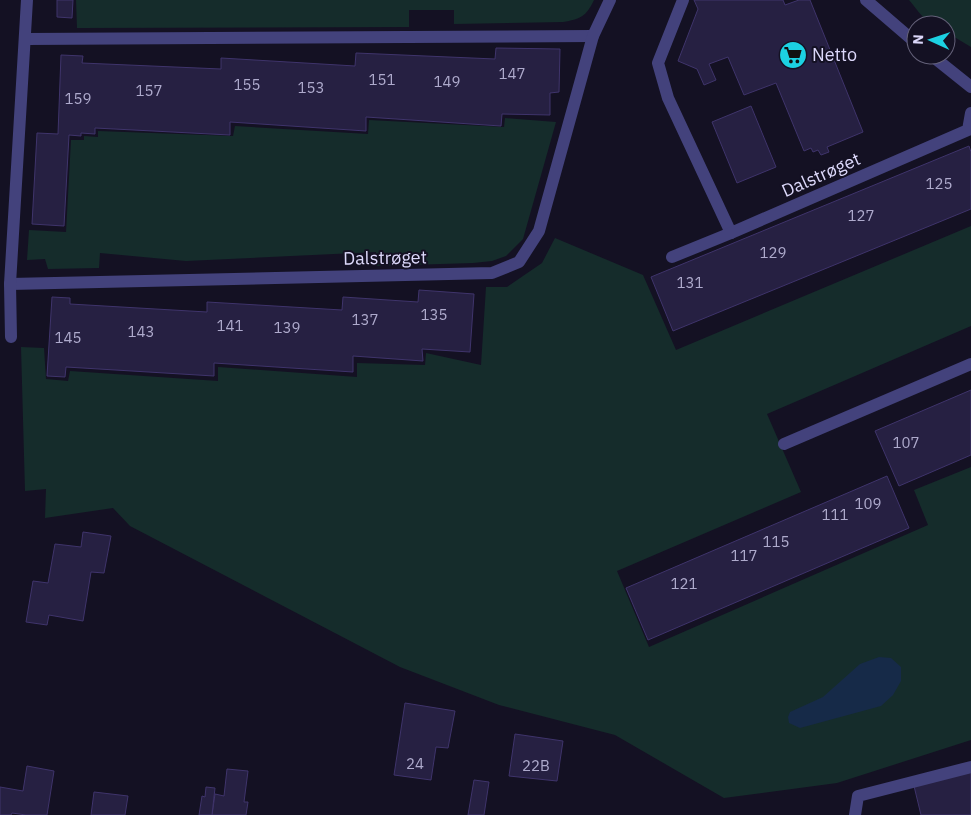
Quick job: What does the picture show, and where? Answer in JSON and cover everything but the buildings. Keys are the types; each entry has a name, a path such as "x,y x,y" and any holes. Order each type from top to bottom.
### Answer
{"street":[{"path":"12,337 10,284 27,0"},
{"name":"Dalstrøget","path":"10,284 492,273 519,262 540,226 593,36 610,0"},
{"path":"683,0 658,62 668,98 731,233"},
{"path":"866,0 906,34"},
{"path":"26,39 593,36"},
{"path":"944,65 971,87"},
{"name":"Dalstrøget","path":"672,257 968,130 971,113"},
{"path":"784,444 971,364"},
{"path":"855,815 858,796 971,767"}],"green space":[{"path":"76,0 594,0 585,14 574,20 563,22 454,24 454,10 409,10 409,27 77,28"},
{"path":"909,0 971,0 971,47 956,38 956,15 920,14"},
{"path":"505,118 556,122 523,239 506,256 492,261 376,266 376,252 186,261 100,253 99,268 48,269 45,259 27,260 29,230 66,232 71,140 84,140 84,136 98,137 98,131 233,136 235,126 368,134 369,120 504,127"},
{"path":"971,226 971,326 767,414 801,492 617,571 649,647 928,525 914,490 971,467 971,740 837,783 724,798 615,735 499,705 400,667 130,526 113,508 45,518 46,489 25,491 21,347 44,348 46,379 68,381 70,371 218,381 218,367 357,377 357,363 425,365 426,353 481,365 486,287 507,287 542,263 555,238 643,275 676,350"}],"water":[{"path":"879,657 891,658 901,667 901,681 893,695 881,706 800,728 789,723 788,717 790,712 823,697 860,664"}],"place":[{"name":"Netto","path":"793,55"}]}
